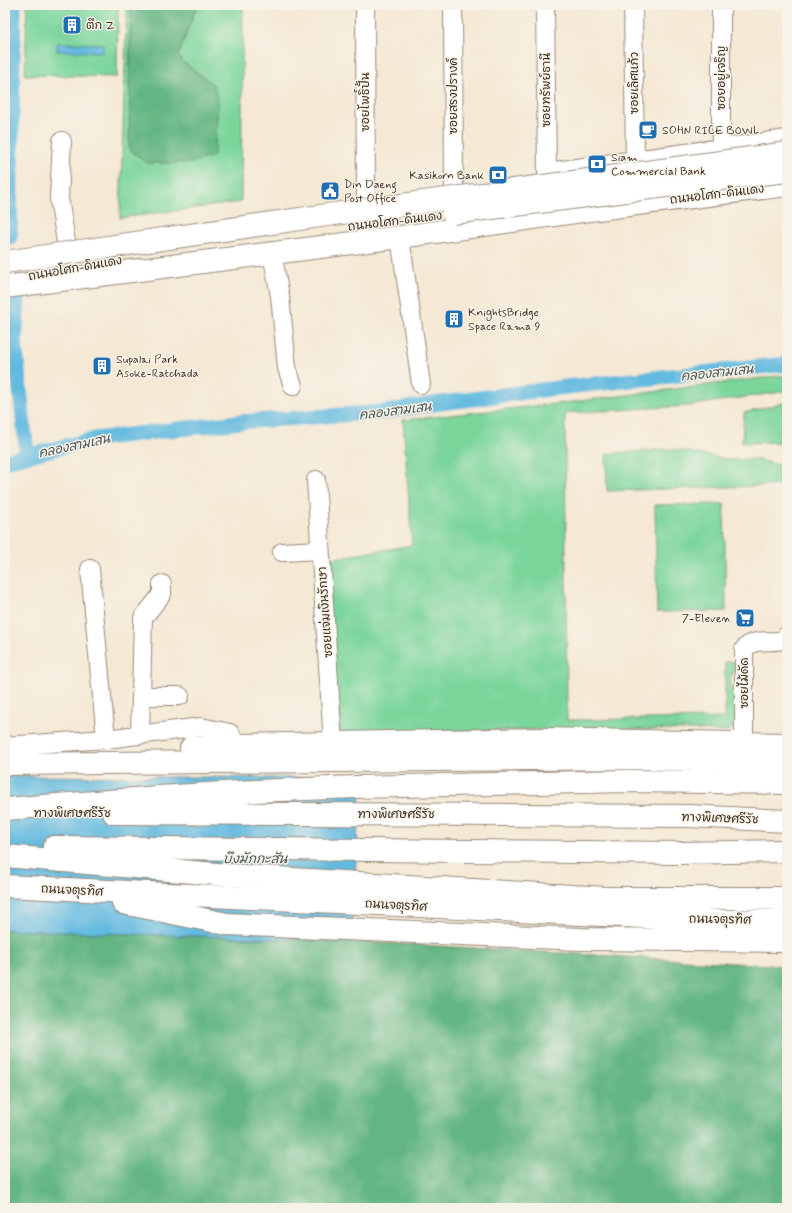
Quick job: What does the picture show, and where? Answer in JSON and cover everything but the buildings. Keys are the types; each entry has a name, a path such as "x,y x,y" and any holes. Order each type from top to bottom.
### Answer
{"main road":[{"name":"ถนนอโศก-ดินแดง","path":"5,251 787,141"},
{"name":"ถนนอโศก-ดินแดง","path":"5,262 326,215 787,153"},
{"path":"670,157 674,199"},
{"path":"579,170 582,211"},
{"name":"ถนนอโศก-ดินแดง","path":"5,281 84,265 332,229 787,171"},
{"name":"ถนนอโศก-ดินแดง","path":"5,287 400,237 582,211 787,185"},
{"path":"73,763 201,747 236,745 544,740 744,742 787,744"},
{"path":"5,764 640,758 787,763"},
{"path":"5,809 159,797 356,787 629,781 740,784 787,783"},
{"path":"690,816 787,809"},
{"name":"ทางพิเศษศรีรัช","path":"5,812 690,816 787,821"},
{"path":"5,846 680,853 787,851"},
{"path":"680,853 787,866"},
{"path":"5,856 228,875 606,898 787,898"},
{"name":"ถนนจตุรทิศ","path":"5,886 726,921 787,920"},
{"path":"50,889 227,924 581,939 787,941"}],"street":[{"name":"ซอยโพธิ์ปั้น","path":"365,5 366,200"},
{"name":"ซอยสรงปรางค์","path":"453,5 454,187"},
{"name":"ซอยทรัพย์ธานี","path":"545,5 546,174"},
{"name":"ซอยเลิศแก้ว","path":"633,5 635,162"},
{"name":"ซอยอยู่เจริญ","path":"721,5 721,150"},
{"path":"62,141 60,198 66,242"},
{"path":"400,237 421,384"},
{"path":"272,253 280,296 287,368 293,386"},
{"name":"ซอยแจ่มเงินรักษา","path":"316,480 333,743"},
{"path":"282,552 320,550"},
{"path":"90,569 106,739"},
{"path":"140,735 143,618 162,594 162,584"},
{"name":"ซอยไม้ดัด","path":"744,742 744,649 749,643 779,642 786,639 787,635"},
{"path":"141,696 180,696"},
{"path":"5,746 106,739 201,727 230,733 236,745"}],"green space":[{"path":"27,5 118,5 117,77 25,75"},
{"path":"127,5 131,5 129,87 214,85 183,62 178,56 197,5 243,5 241,202 120,218"},
{"path":"131,5 197,5 178,56 183,62 214,85 218,104 214,156 189,163 147,163 129,149"},
{"path":"787,376 787,391 687,406 565,413 567,720 725,718 725,662 735,662 736,668 730,679 730,686 737,706 735,726 726,732 697,730 567,729 339,734 324,560 412,545 403,420 564,403"},
{"path":"787,403 787,442 742,443 744,413"},
{"path":"672,449 731,460 755,459 787,467 787,485 607,491 606,454"},
{"path":"724,504 726,611 657,612 655,505"},
{"path":"5,930 351,941 787,966 787,1208 5,1208"}],"water":[{"path":"57,43 103,44 103,52 57,51"},
{"name":"บึงมักกะสัน","path":"5,776 361,778 351,941 5,930"}],"waterway":[{"path":"10,237 14,5"},
{"path":"18,299 15,342 27,455"},
{"name":"คลองสามเสน","path":"5,461 95,439 239,422 383,412 440,403 566,387 787,364"}],"place":[{"name":"ตึก Z","path":"72,25"},
{"name":"SOHN RICE BOWL","path":"648,130"},
{"name":"Siam Commercial Bank","path":"597,164"},
{"name":"Kasikorn Bank","path":"498,175"},
{"name":"Din Daeng Post Office","path":"330,191"},
{"name":"KnightsBridge Space Rama 9","path":"454,319"},
{"name":"Supalai Park Asoke-Ratchada","path":"102,366"},
{"name":"7-Eleven","path":"745,618"}]}
